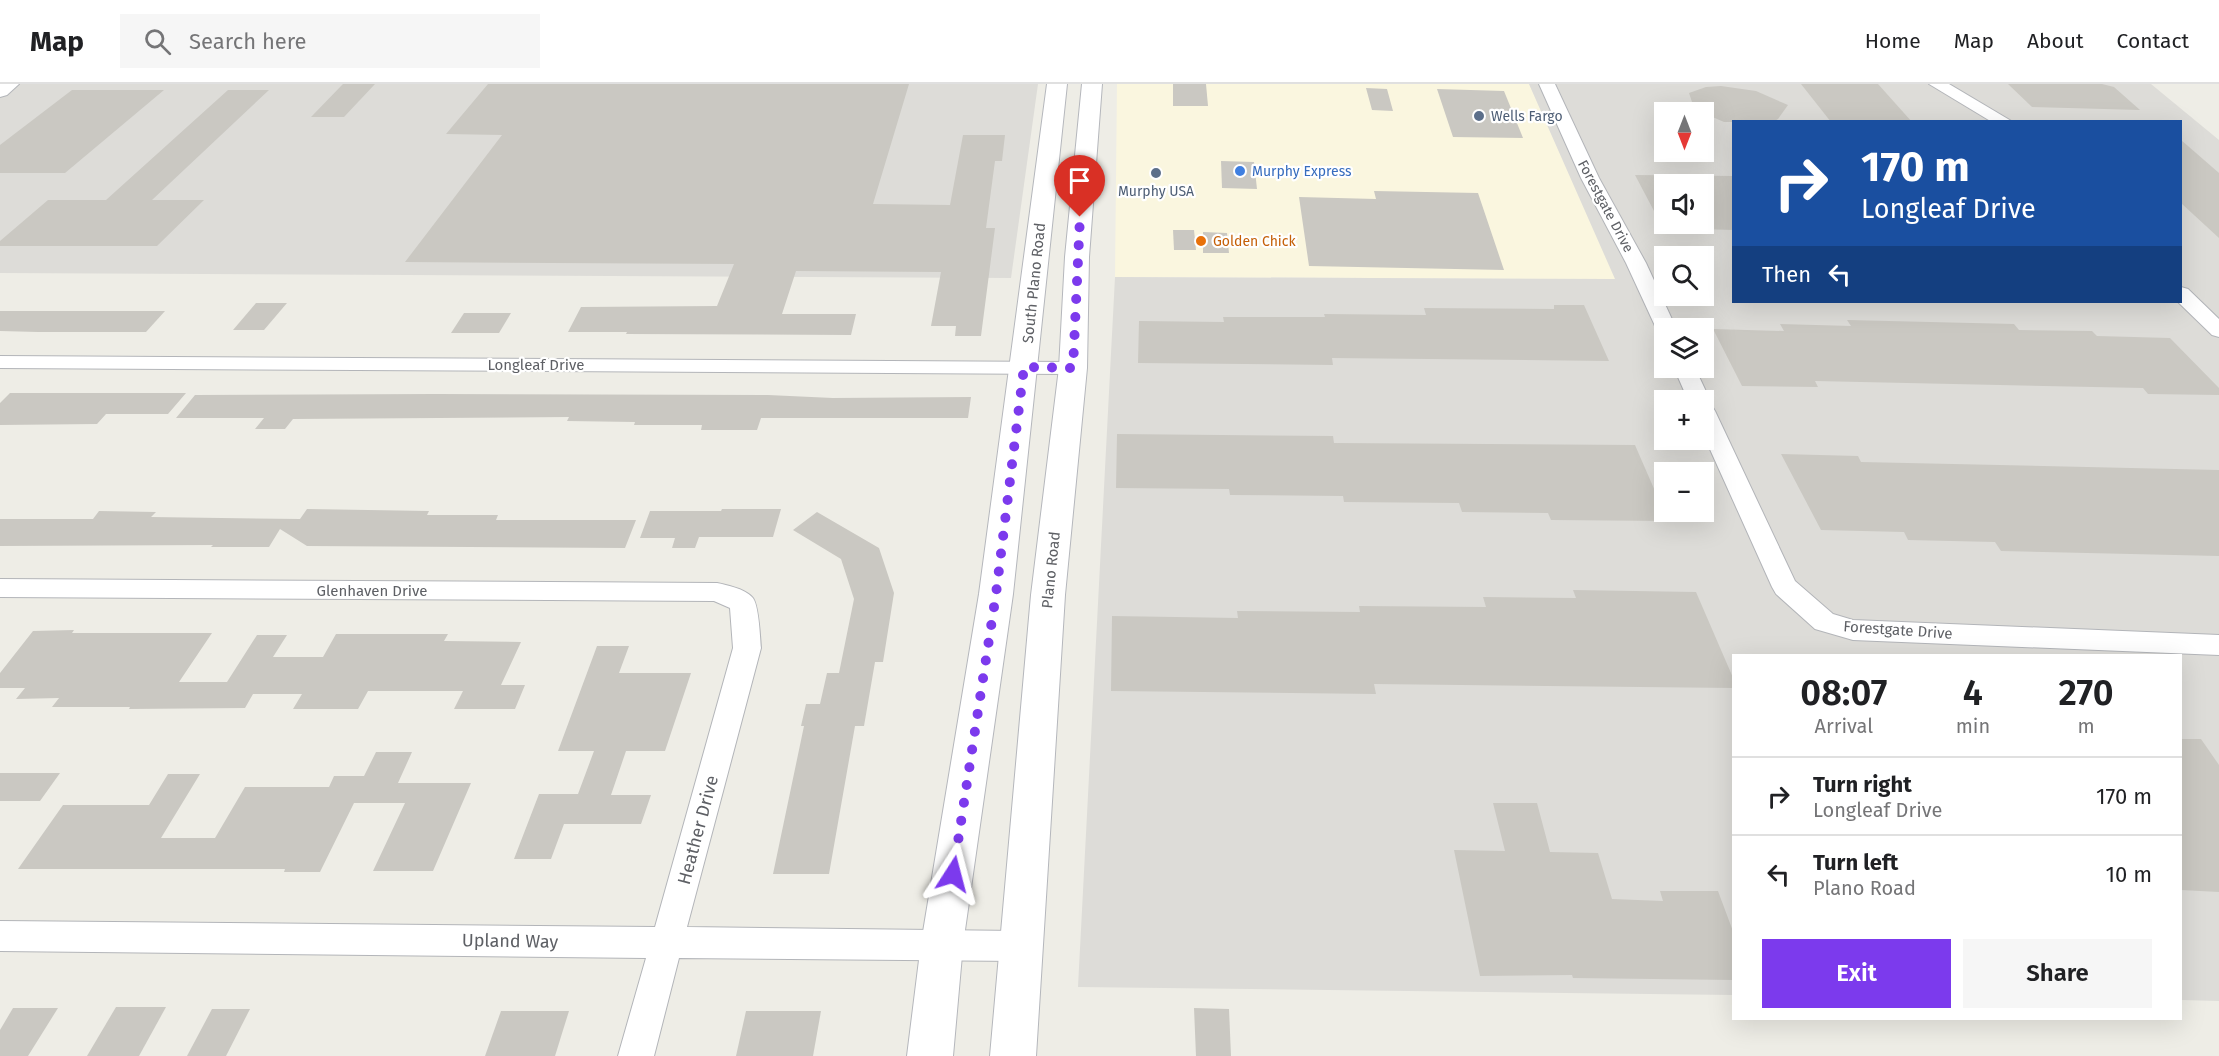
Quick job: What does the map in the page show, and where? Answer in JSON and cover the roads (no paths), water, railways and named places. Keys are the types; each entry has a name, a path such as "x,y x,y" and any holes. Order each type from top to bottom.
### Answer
{"main road":[{"name":"South Plano Road","path":"930,1056 942,944 996,594 1057,84"},
{"name":"Plano Road","path":"1013,1056 1048,595 1073,368 1077,257 1092,84"}],"street":[{"path":"0,91 9,84"},
{"name":"Forestgate Drive","path":"1547,84 1590,178 1636,263 1661,318"},
{"path":"1937,84 2001,120"},
{"path":"2182,294 2219,331"},
{"name":"Longleaf Drive","path":"0,362 1073,368"},
{"name":"Forestgate Drive","path":"1714,433 1785,587 1824,622 1853,630 2219,645"},
{"name":"Glenhaven Drive","path":"0,588 717,592 743,603"},
{"name":"Heather Drive","path":"636,1056 747,648 743,603"},
{"name":"Upland Way","path":"0,936 1020,945"}],"place":[{"name":"Wells Fargo","path":"1479,116"},
{"name":"Murphy Express","path":"1240,171"},
{"name":"Murphy USA","path":"1156,173"},
{"name":"Golden Chick","path":"1201,241"}]}
